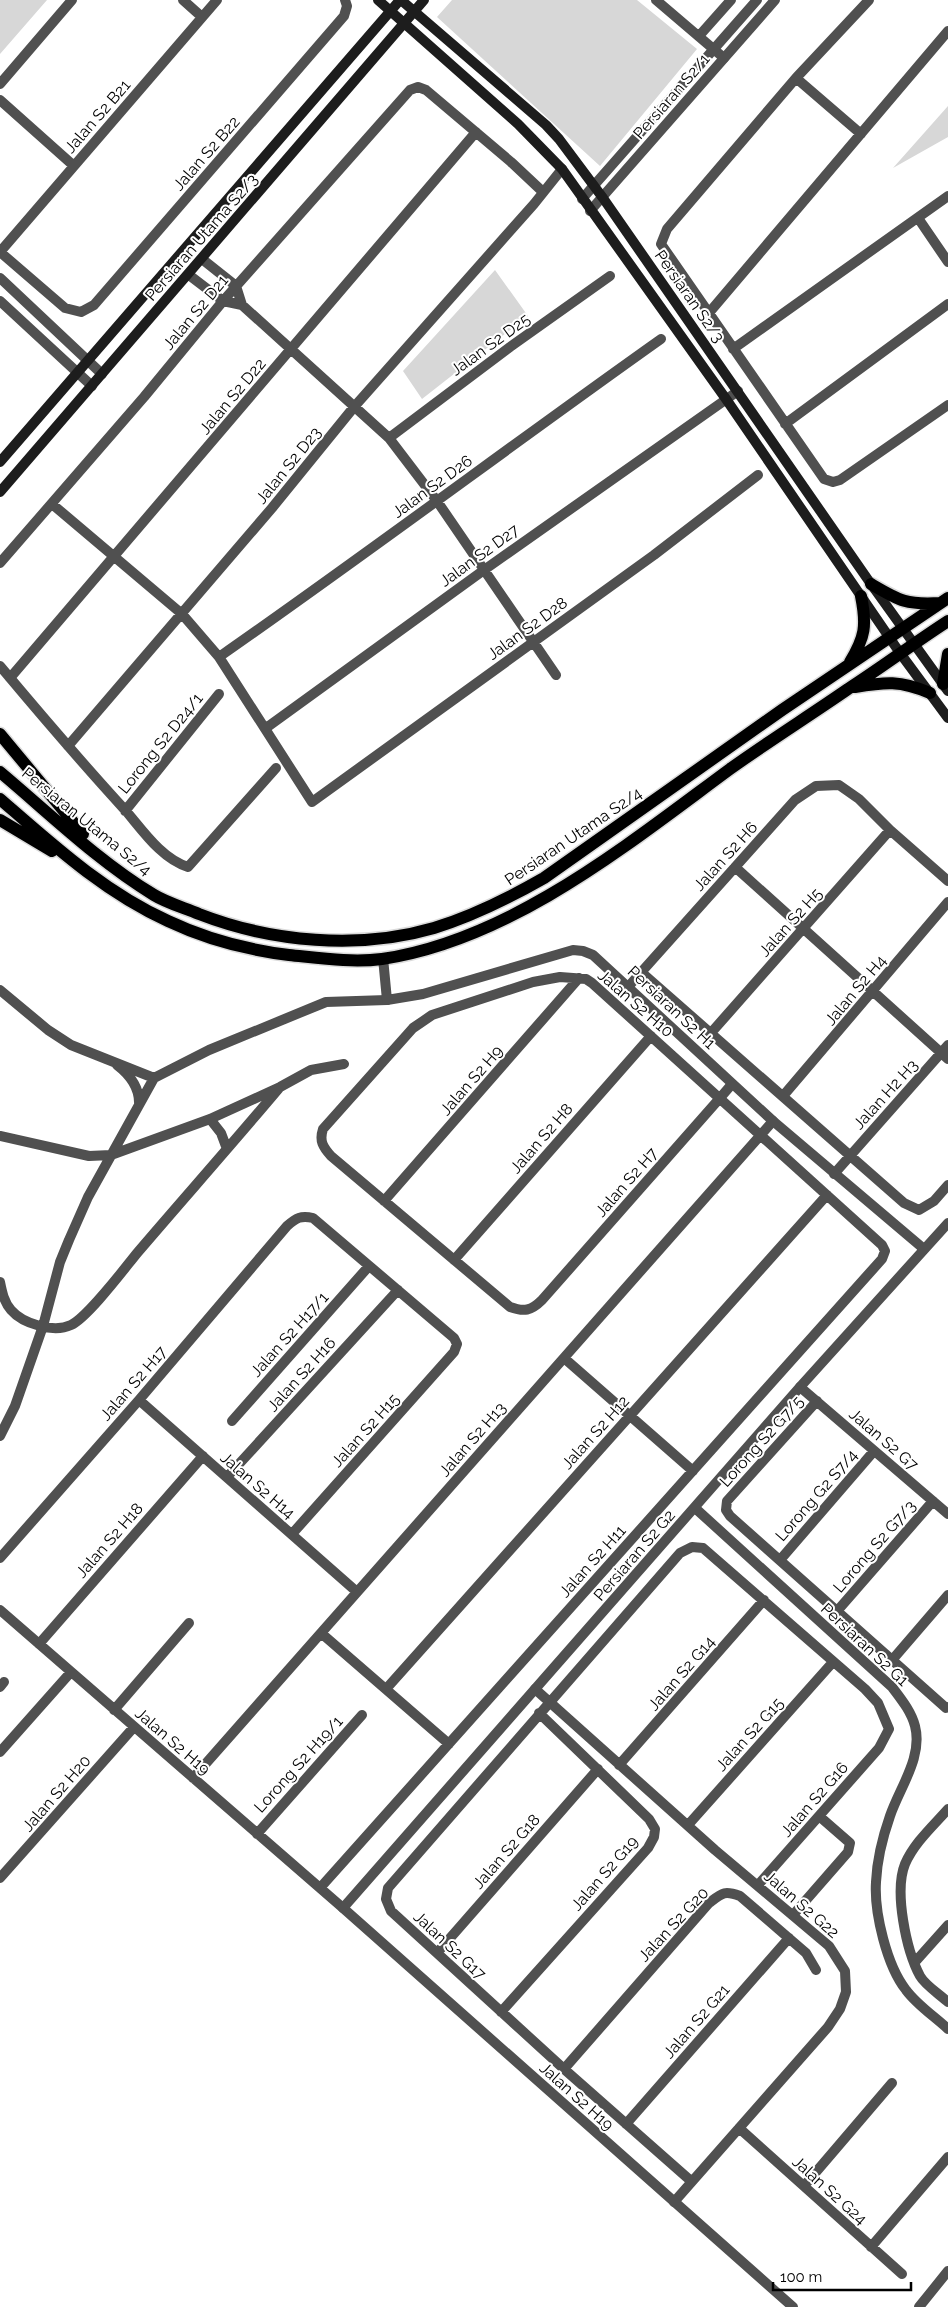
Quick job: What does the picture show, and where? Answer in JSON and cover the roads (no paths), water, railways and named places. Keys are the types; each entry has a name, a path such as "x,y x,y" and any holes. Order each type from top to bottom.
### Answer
{"main road":[{"path":"377,0 523,129 562,168 582,200 726,400 900,653 948,718"},
{"path":"377,0 379,14 377,28"},
{"name":"Persiaran Utama S2/3","path":"0,462 401,0"},
{"name":"Persiaran S2/3","path":"401,0 546,125 559,139 603,198 871,584 946,687"},
{"name":"Persiaran Utama S2/3","path":"0,492 189,275 424,0"},
{"path":"871,584 898,600 914,604 944,601"},
{"path":"848,667 862,642 865,630 866,618 861,596"},
{"name":"Persiaran Utama S2/4","path":"0,772 107,862 156,896 218,921 256,932 346,941 391,937 433,928 495,904 544,878 944,601"},
{"path":"0,799 96,881 138,906 187,930 254,949 309,957 383,958 461,940 512,916 611,855 764,745 948,621"},
{"path":"946,687 948,654"},
{"path":"850,688 895,682 910,684 930,693"},
{"path":"0,734 107,862"},
{"path":"0,820 82,869"}],"street":[{"path":"0,84 72,0"},
{"path":"183,0 202,17"},
{"name":"Jalan S2 B21","path":"0,252 217,0"},
{"path":"656,0 724,58"},
{"path":"699,36 730,0"},
{"name":"Persiaran S2/1","path":"582,200 757,0"},
{"name":"Persiaran S2/1","path":"590,211 775,0"},
{"path":"869,0 796,78 666,229 661,244 824,480 833,482 840,480 948,405"},
{"name":"Jalan S2 B22","path":"0,252 65,308 80,312 94,305 344,16 346,3"},
{"path":"708,314 948,31"},
{"path":"796,78 861,134"},
{"name":"Jalan S2 D21","path":"0,563 236,286 410,90 418,87 426,90 476,132"},
{"path":"0,100 74,166"},
{"path":"476,132 543,192"},
{"name":"Jalan S2 D22","path":"10,678 476,132"},
{"name":"Jalan S2 D23","path":"68,746 272,508 354,407 534,204 562,168"},
{"path":"733,349 948,196"},
{"path":"918,218 948,262"},
{"path":"202,259 236,286 242,305 389,438 437,501 556,675"},
{"path":"189,275 223,301 242,305"},
{"name":"Jalan S2 D25","path":"389,438 510,347 610,276"},
{"path":"0,278 102,374"},
{"path":"0,301 92,386"},
{"path":"785,424 948,304"},
{"name":"Jalan S2 D26","path":"219,657 661,339"},
{"name":"Jalan S2 D27","path":"266,728 484,570 738,390"},
{"name":"Jalan S2 D28","path":"266,728 312,802 654,555 758,476"},
{"path":"52,504 182,614 219,657 266,728"},
{"path":"0,666 94,779 152,842 181,865 188,867 276,768"},
{"name":"Lorong S2 D24/1","path":"125,811 219,694"},
{"name":"Jalan S2 H6","path":"628,987 795,800 816,786 838,785 859,799 890,830 948,881"},
{"name":"Jalan S2 H5","path":"710,1034 890,830"},
{"path":"735,867 872,992 946,1053"},
{"name":"Jalan S2 H4","path":"783,1096 948,902"},
{"name":"Persiaran S2 H1","path":"154,1078 209,1050 326,1002 387,1000 423,994 573,950 583,950 593,955 773,1121 924,1250"},
{"path":"383,958 387,1000"},
{"path":"641,972 783,1096 847,1159 904,1203 919,1210 934,1201 945,1188"},
{"name":"Jalan S2 H10","path":"384,1201 324,1148 320,1138 323,1129 335,1114 413,1028 432,1015 533,982 560,977 579,978 592,983 882,1245 885,1252"},
{"name":"Jalan S2 H9","path":"384,1201 579,978"},
{"path":"0,990 48,1030 71,1045 154,1078 88,1197 60,1262 43,1326 15,1406 0,1436"},
{"name":"Jalan S2 H8","path":"454,1260 651,1036"},
{"name":"Jalan H2 H3","path":"834,1174 946,1053"},
{"path":"112,1061 122,1069 137,1088 140,1095 139,1106"},
{"path":"0,1136 89,1156 111,1155 210,1118 280,1087 311,1070 344,1064"},
{"name":"Jalan S2 H7","path":"454,1260 510,1307 520,1310 534,1308 732,1084"},
{"path":"0,1282 4,1298 11,1311 25,1320 57,1328 71,1325 82,1316 280,1087"},
{"path":"210,1118 221,1133 227,1149"},
{"name":"Jalan S2 H13","path":"193,1778 773,1121"},
{"name":"Jalan S2 H12","path":"386,1689 827,1195"},
{"path":"384,1201 454,1260"},
{"name":"Jalan S2 H17","path":"0,1558 296,1218 304,1216 313,1218 369,1266"},
{"name":"Persiaran S2 G2","path":"342,1908 800,1387 948,1223"},
{"name":"Jalan S2 H11","path":"324,1891 448,1744 693,1471 882,1258 885,1252"},
{"path":"369,1266 398,1290"},
{"name":"Jalan S2 H17/1","path":"232,1421 369,1266"},
{"name":"Jalan S2 H15","path":"292,1534 454,1352 457,1344 454,1338 398,1290"},
{"name":"Jalan S2 H16","path":"227,1478 398,1290"},
{"path":"564,1358 693,1471"},
{"name":"Jalan S2 G7","path":"800,1387 948,1514"},
{"name":"Jalan S2 H14","path":"139,1400 357,1592"},
{"name":"Lorong S2 G7/5","path":"780,1560 730,1516 726,1510 727,1501 817,1402"},
{"name":"Lorong G2 S7/4","path":"780,1560 874,1451"},
{"name":"Jalan S2 H18","path":"39,1644 203,1456"},
{"name":"Lorong S2 G7/3","path":"838,1610 932,1501"},
{"name":"Persiaran S2 G1","path":"695,1508 892,1687 906,1705 915,1726 916,1748 910,1770 890,1815 881,1849 876,1883 881,1930 890,1962 907,1991 948,2029"},
{"name":"Jalan S2 G17","path":"691,2181 564,2069 391,1911 386,1899 388,1888 680,1553 692,1547 703,1548 764,1600"},
{"path":"780,1560 948,1708"},
{"path":"893,1659 948,1594"},
{"path":"764,1600 833,1662"},
{"name":"Jalan S2 G14","path":"619,1765 764,1600"},
{"name":"Jalan S2 H19","path":"0,1610 324,1891 793,2307"},
{"path":"114,1710 189,1623"},
{"path":"321,1633 448,1744"},
{"name":"Jalan S2 G16","path":"758,1885 879,1748 888,1729 878,1703 833,1662"},
{"name":"Jalan S2 G15","path":"688,1825 833,1662"},
{"path":"0,1752 71,1672"},
{"name":"Jalan S2 G22","path":"535,1690 829,1946 845,1971 846,1992 840,2009 828,2027 674,2202"},
{"name":"Jalan S2 G19","path":"501,2012 648,1848 654,1837 655,1829 649,1819 539,1714"},
{"name":"Lorong S2 H19/1","path":"257,1834 362,1715"},
{"name":"Jalan S2 H20","path":"0,1878 134,1727"},
{"name":"Jalan S2 G18","path":"437,1953 598,1769"},
{"path":"948,1809 913,1850 905,1864 899,1884 904,1921 914,1962 920,1977 948,2002"},
{"path":"793,1915 848,1852 850,1843 819,1816"},
{"name":"Jalan S2 G20","path":"564,2069 709,1903 719,1895 728,1892 740,1896 806,1953 816,1970"},
{"path":"914,1962 948,1925"},
{"name":"Jalan S2 G21","path":"626,2124 789,1938"},
{"path":"804,2186 892,2082"},
{"name":"Jalan S2 G24","path":"739,2128 902,2274"},
{"path":"871,2247 948,2157"},
{"path":"919,2307 948,2271"}]}
